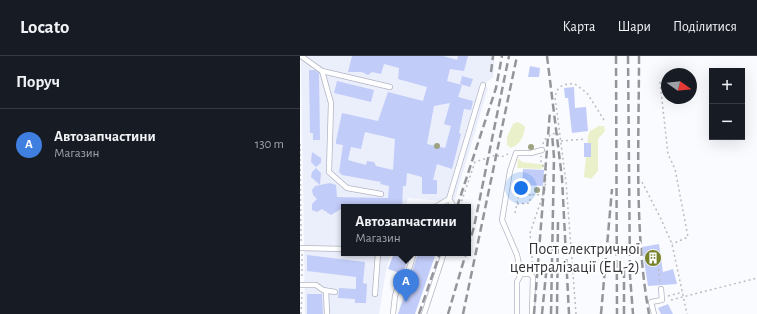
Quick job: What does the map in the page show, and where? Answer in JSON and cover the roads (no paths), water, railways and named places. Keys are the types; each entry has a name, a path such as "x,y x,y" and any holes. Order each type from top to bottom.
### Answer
{"lane":[{"path":"301,56 322,71 390,87"},
{"path":"309,56 309,62"},
{"path":"322,71 331,102 329,172 347,188 381,194"},
{"path":"440,204 448,199 483,85"},
{"path":"517,314 517,282 521,274 517,255 502,220 510,171 516,153 531,153 542,150"},
{"path":"448,199 452,204"},
{"path":"301,248 341,248"},
{"path":"375,294 378,256"},
{"path":"393,314 395,296 399,283 407,275 413,256"},
{"path":"424,314 443,256"},
{"path":"521,274 530,274 533,277 532,314"},
{"path":"301,285 316,285 326,291 335,292"},
{"path":"654,314 651,302 662,300 661,288"},
{"path":"326,291 326,314"}],"railway":[{"path":"491,72 493,56"},
{"path":"458,204 496,88 502,56"},
{"path":"471,237 509,56"},
{"path":"463,314 517,56"},
{"path":"547,56 562,178 569,314"},
{"path":"616,56 617,314"},
{"path":"628,56 630,276 633,314"},
{"path":"639,56 639,218 644,283 649,314"},
{"path":"534,314 550,111"},
{"path":"551,314 554,157 552,134"},
{"path":"601,314 612,189"},
{"path":"557,314 558,220"},
{"path":"419,314 439,256"},
{"path":"448,314 465,256"},
{"path":"542,314 547,264"},
{"path":"624,268 624,314"}],"place":[{"name":"Пост електричної централізації (ЕЦ-2)","path":"653,258"},
{"name":"Автозапчастини","path":"406,302"}]}
